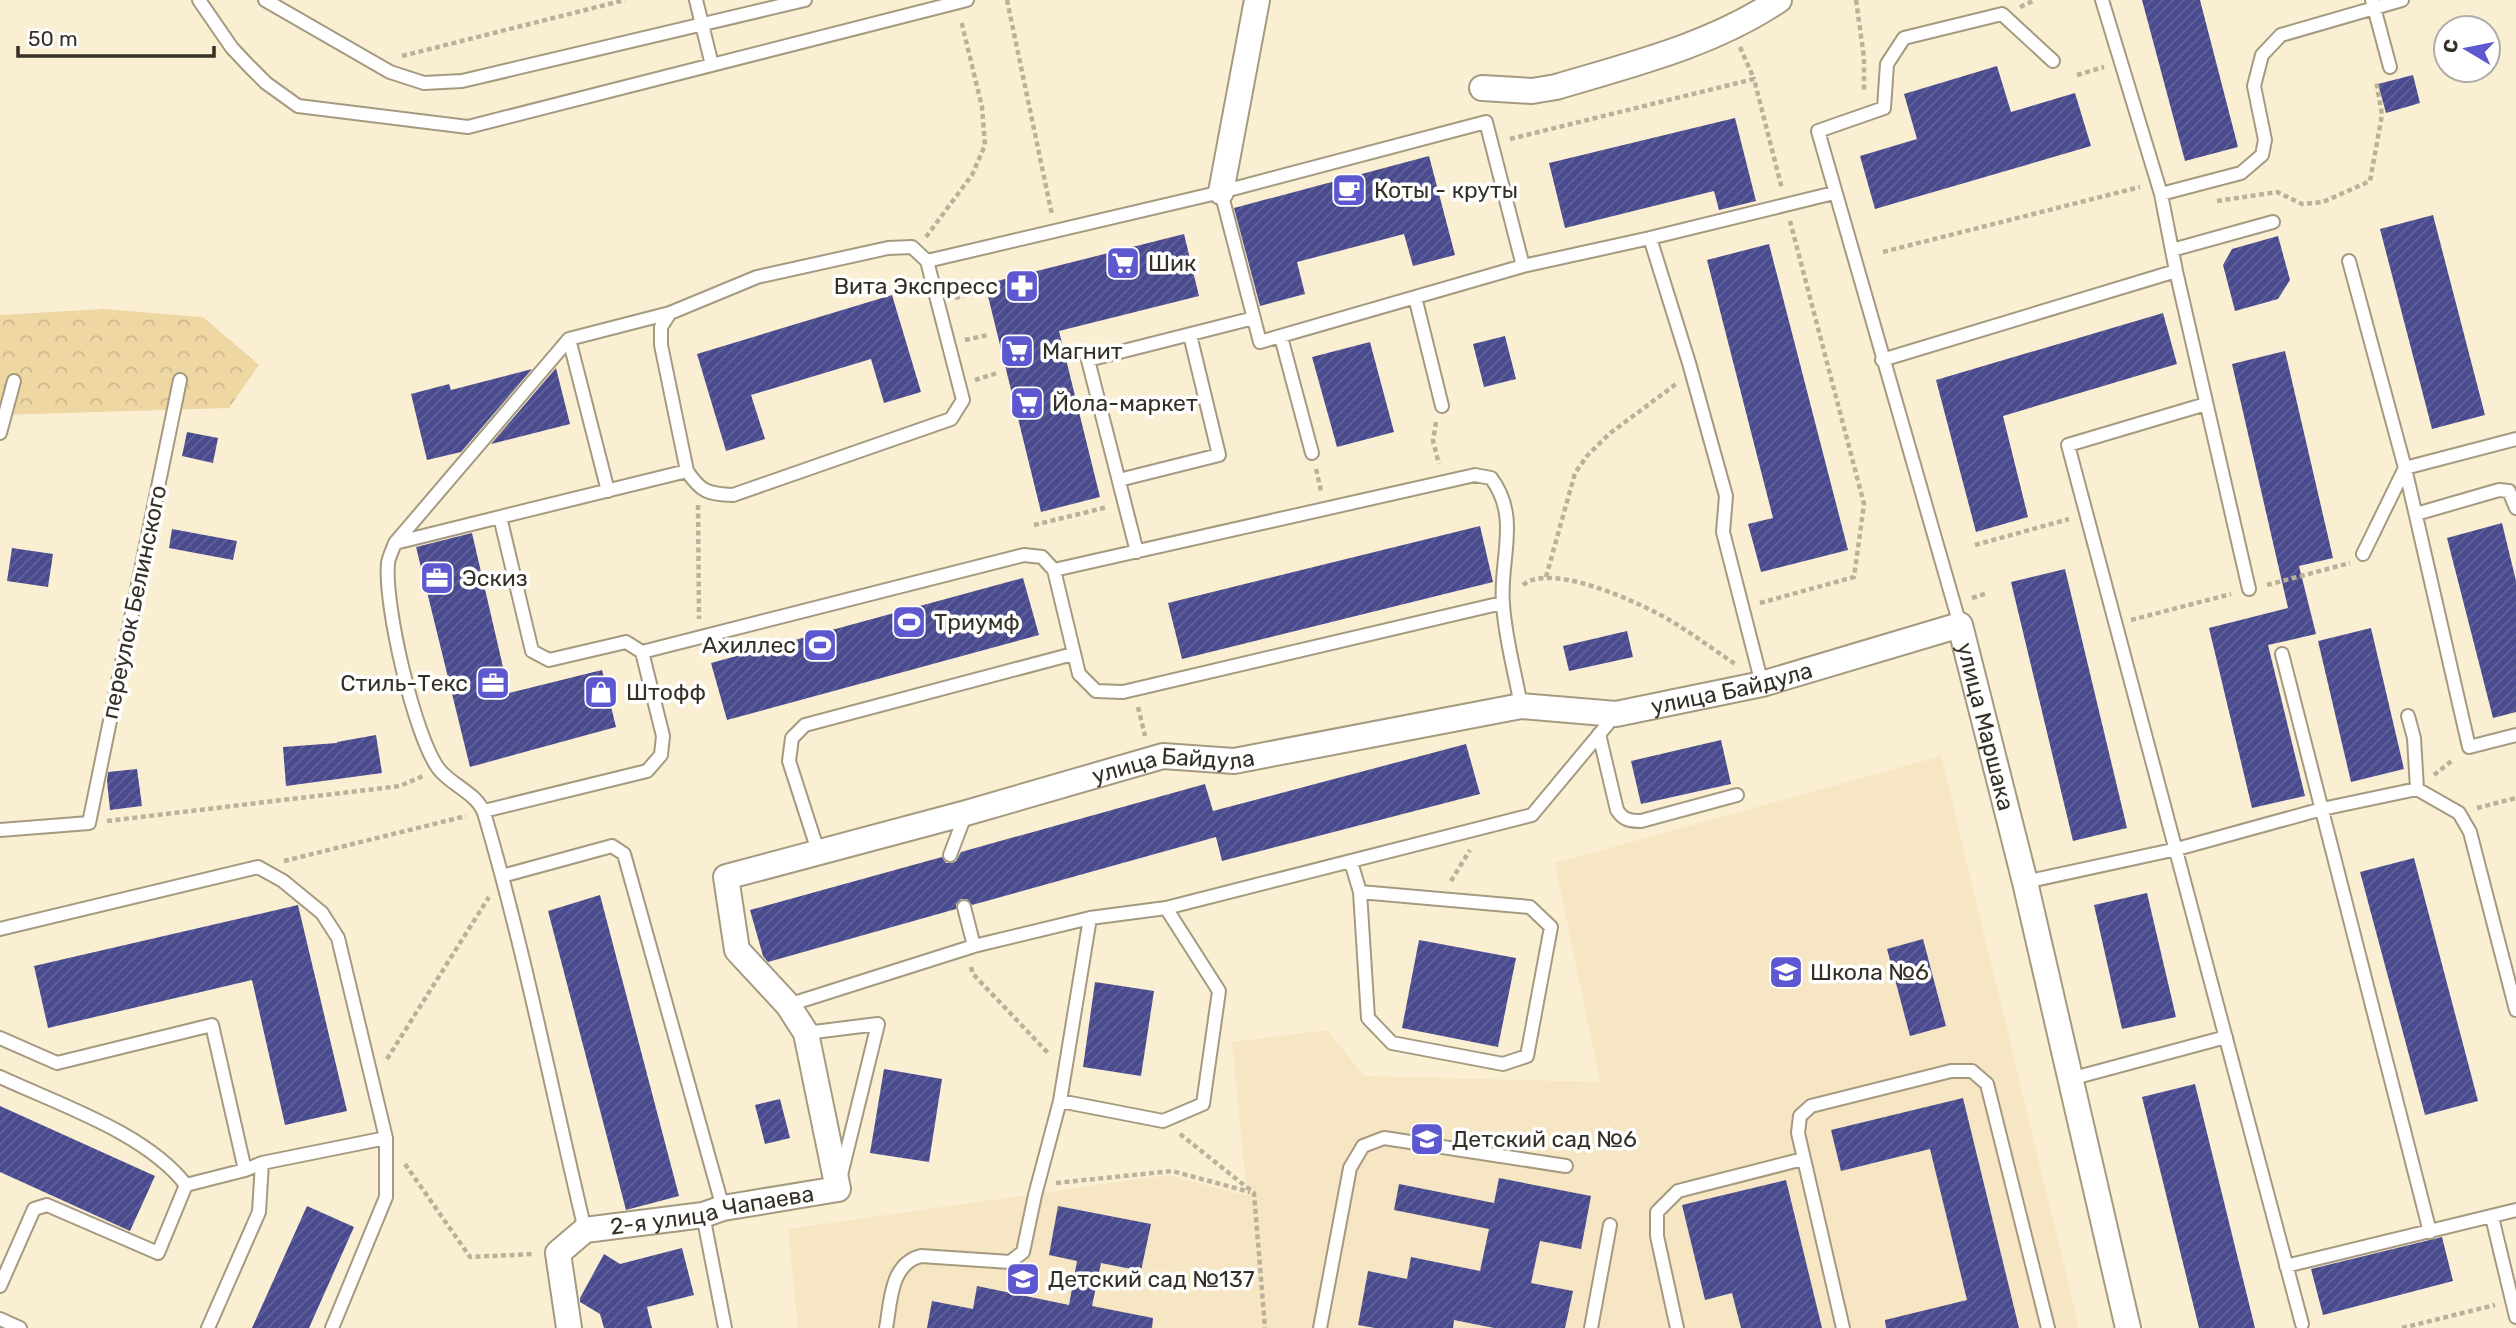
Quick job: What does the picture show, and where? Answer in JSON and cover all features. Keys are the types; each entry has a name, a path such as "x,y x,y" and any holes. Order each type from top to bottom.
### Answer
{"street":[{"path":"1221,192 1257,0"},
{"path":"1482,88 1532,91 1556,87 1702,41 1756,15 1779,0"},
{"name":"улица Байдула","path":"838,1189 806,1033 788,1005 737,950 726,877 966,813 1163,756 1234,761 1521,706 1616,714 1762,684 1960,625"},
{"name":"улица Маршака","path":"1960,625 2025,882 2128,1328"},
{"name":"2-я улица Чапаева","path":"584,1230 713,1212 838,1189"},
{"path":"569,1328 558,1253 584,1230"}],"lane":[{"path":"199,0 232,48 249,66 298,106 468,127 962,1"},
{"path":"257,0 266,0 390,72 424,83 462,81 805,0"},
{"path":"696,0 712,65"},
{"path":"2102,0 2159,188 2249,589"},
{"path":"2159,188 2241,173 2262,155 2265,140 2254,86 2262,55 2281,35 2373,4 2402,0"},
{"path":"2373,4 2390,67"},
{"path":"1863,115 1884,108 1887,64 1904,38 2002,14 2053,61"},
{"name":"улица Маршака","path":"1863,115 1818,131 1960,625"},
{"path":"927,261 1221,192 1486,122 1522,266"},
{"path":"1221,192 1260,342 1522,266 1834,193"},
{"path":"2172,250 2273,222"},
{"path":"1650,238 1727,496 1723,533 1762,684"},
{"path":"584,1230 502,876 484,811 439,769 422,740 392,621 388,562 395,543 569,339 670,313 757,277 888,247 912,247 927,261 963,400 951,419 733,495 713,494 698,487 687,471 661,345 661,327 670,313"},
{"path":"2349,261 2406,468 2469,747 2516,735"},
{"path":"1882,360 2176,271"},
{"path":"1415,298 1442,406"},
{"path":"1137,552 1088,360 1254,318"},
{"path":"1119,480 1220,455 1189,335"},
{"path":"1282,337 1312,453"},
{"path":"569,339 608,491"},
{"name":"переулок Белинского","path":"89,823 180,380"},
{"path":"0,433 14,381"},
{"path":"2206,404 2068,445 2302,1324"},
{"path":"2363,554 2406,468 2516,439"},
{"path":"395,543 687,471"},
{"path":"1054,570 1475,475 1491,478 1502,493 1508,530 1502,603 1521,706"},
{"path":"2416,514 2500,491 2509,491 2516,508"},
{"path":"500,517 533,651 549,660 625,642 642,652 1024,555 1042,557 1054,570 1079,674 1096,691 1124,692 1502,603"},
{"path":"484,811 647,771 661,755 663,736 642,652"},
{"path":"2282,653 2430,1231"},
{"path":"818,851 789,761 792,738 805,725 1073,654"},
{"path":"788,1005 971,947 1090,918 1166,908 1532,815 1616,714"},
{"path":"2408,716 2414,738 2417,789"},
{"path":"1599,734 1621,817 1641,821 1737,795"},
{"path":"2025,882 2177,849 2322,810 2417,789 2459,813 2470,832 2516,1010"},
{"path":"950,855 966,813"},
{"path":"0,830 89,823"},
{"path":"502,876 612,846 624,854 713,1212 725,1328"},
{"path":"1351,862 1360,892 1368,1018 1392,1043 1503,1064 1527,1056 1551,927 1530,908 1360,892"},
{"path":"0,929 258,867 283,881 322,913 338,938 386,1138 386,1197 332,1328"},
{"path":"964,907 971,947"},
{"path":"1060,1101 1163,1121 1203,1104 1219,991 1166,908"},
{"path":"886,1328 896,1274 908,1260 921,1256 1010,1262 1023,1252 1060,1101 1090,918"},
{"path":"806,1033 878,1024 838,1189"},
{"path":"0,1038 57,1063 212,1025 245,1170"},
{"path":"2070,1079 2226,1037"},
{"path":"1843,1328 1803,1159 1798,1133 1800,1116 1811,1106 1951,1071 1972,1071 1987,1084 2048,1328"},
{"path":"0,1077 136,1139 175,1170 186,1185"},
{"path":"186,1185 262,1163 386,1138"},
{"path":"1320,1328 1350,1168 1363,1146 1384,1138 1566,1166"},
{"path":"1676,1328 1657,1236 1657,1213 1678,1191 1803,1159"},
{"path":"208,1328 259,1212 262,1163"},
{"path":"0,1286 34,1209 47,1205 158,1253 186,1185"},
{"path":"2286,1266 2516,1210"},
{"path":"2492,1217 2516,1317"},
{"path":"1591,1328 1610,1225"},
{"path":"0,1319 20,1328"}],"path":[{"path":"374,63 625,0"},
{"path":"1007,0 1056,231"},
{"path":"1856,0 1864,58 1863,115"},
{"path":"916,251 972,175 985,145 982,107 962,1"},
{"path":"1731,27 1754,79 1864,505 1854,577 1742,608"},
{"path":"2077,75 2121,62"},
{"path":"2215,202 2277,192 2302,204 2323,202 2370,181 2382,115 2375,80 2390,67"},
{"path":"1492,144 1754,79"},
{"path":"1884,252 2159,188"},
{"path":"1546,577 1575,473 1587,456 1609,434 1692,373"},
{"path":"1442,406 1433,430 1433,441 1445,482"},
{"path":"1312,453 1326,509"},
{"path":"698,487 699,638"},
{"path":"1034,525 1109,507"},
{"path":"1975,545 2087,514"},
{"path":"2117,623 2343,565 2363,554"},
{"path":"1502,603 1528,580 1546,577 1574,580 1622,597 1669,620 1736,665"},
{"path":"2417,789 2469,747"},
{"path":"89,823 400,786 439,769"},
{"path":"2459,813 2516,798"},
{"path":"258,867 484,811"},
{"path":"1440,900 1483,828"},
{"path":"372,1083 502,876"},
{"path":"971,947 973,974 1065,1071"},
{"path":"1163,1121 1254,1193 1265,1328"},
{"path":"386,1138 470,1257 558,1253"},
{"path":"1038,1185 1172,1171 1254,1193"},
{"path":"2402,1328 2512,1300"}],"shaded area":[{"path":"1941,756 2079,1328 798,1328 788,1229 1168,1175 1247,1196 1232,1042 1327,1030 1364,1076 1600,1082 1555,863"}],"green space":[{"path":"104,309 203,317 259,365 229,408 0,415 0,315"}],"building":[{"path":"2142,0 2200,0 2238,147 2185,161"},
{"path":"1997,66 2011,112 2075,93 2091,146 1875,209 1860,156 1917,139 1904,94"},
{"path":"2413,75 2420,103 2386,113 2378,84"},
{"path":"1735,118 1756,201 1719,210 1714,191 1565,228 1549,163"},
{"path":"1429,156 1455,255 1413,266 1404,234 1297,262 1305,294 1260,306 1234,208"},
{"path":"2433,215 2485,415 2432,429 2380,229"},
{"path":"1184,234 1199,296 1059,331 1100,497 1041,512 985,284"},
{"path":"2278,236 2290,280 2278,299 2235,311 2223,265 2232,249"},
{"path":"1769,244 1848,550 1761,572 1748,524 1773,518 1707,260"},
{"path":"892,295 921,392 884,403 871,359 751,395 765,439 726,451 697,354"},
{"path":"2163,313 2177,364 2003,416 2028,517 1976,532 1936,380"},
{"path":"1505,336 1516,379 1484,387 1473,344"},
{"path":"1370,342 1394,432 1337,447 1312,357"},
{"path":"2285,351 2333,558 2299,566 2316,634 2268,645 2305,796 2252,808 2209,628 2288,608 2232,364"},
{"path":"556,368 570,424 491,444"},
{"path":"532,369 461,452 427,460 411,394 449,384 451,390"},
{"path":"187,432 218,438 213,463 182,456"},
{"path":"2502,523 2516,581 2516,712 2493,718 2447,538"},
{"path":"1480,526 1493,582 1182,659 1168,603"},
{"path":"172,529 237,541 233,560 169,548"},
{"path":"472,533 509,693 602,670 616,727 470,767 416,547"},
{"path":"12,548 53,554 48,587 7,581"},
{"path":"2065,569 2127,828 2073,841 2011,582"},
{"path":"1023,578 1039,635 727,720 711,663"},
{"path":"2371,628 2404,769 2351,782 2318,641"},
{"path":"1627,631 1633,657 1569,671 1563,646"},
{"path":"376,735 382,773 286,786 283,747 337,743"},
{"path":"1721,740 1731,784 1641,804 1631,761"},
{"path":"1466,744 1480,794 1222,861 1216,837 972,905 967,899 961,899 956,904 956,909 768,962 763,956 750,910 942,857 946,863 952,863 961,852 1205,784 1213,811"},
{"path":"137,769 142,806 110,810 108,772"},
{"path":"2414,858 2478,1101 2425,1115 2360,872"},
{"path":"2147,893 2176,1017 2122,1029 2094,905"},
{"path":"600,895 679,1196 626,1210 548,911"},
{"path":"298,905 347,1111 285,1125 252,980 48,1028 34,966"},
{"path":"1923,939 1946,1026 1910,1036 1887,949"},
{"path":"1419,940 1516,958 1498,1047 1402,1028"},
{"path":"1095,982 1154,991 1141,1076 1083,1067"},
{"path":"884,1069 942,1079 929,1162 870,1153"},
{"path":"2195,1084 2255,1328 2199,1328 2142,1097"},
{"path":"1963,1098 2019,1328 1886,1328 1885,1320 1967,1300 1930,1149 1841,1171 1831,1130"},
{"path":"780,1099 790,1138 765,1144 755,1105"},
{"path":"0,1106 155,1176 130,1231 0,1172"},
{"path":"1499,1178 1591,1196 1581,1249 1540,1241 1531,1283 1573,1291 1565,1328 1494,1328 1454,1320 1453,1328 1375,1328 1358,1325 1368,1271 1407,1279 1411,1257 1480,1271 1489,1229 1394,1210 1399,1184 1494,1203"},
{"path":"1786,1180 1822,1328 1741,1328 1732,1293 1705,1300 1682,1205"},
{"path":"307,1206 354,1227 309,1328 252,1328"},
{"path":"1058,1206 1151,1224 1141,1271 1101,1263 1092,1306 1153,1318 1152,1328 927,1328 932,1301 973,1309 977,1286 1069,1305 1077,1261 1049,1255"},
{"path":"2442,1237 2453,1281 2323,1315 2311,1269"},
{"path":"682,1248 694,1295 647,1307 652,1328 604,1328 600,1314 580,1302 604,1254 620,1264"}],"place":[{"name":"Коты - круты","path":"1349,190"},
{"name":"Шик","path":"1123,263"},
{"name":"Вита Экспресс","path":"1022,286"},
{"name":"Магнит","path":"1017,351"},
{"name":"Йола-маркет","path":"1027,403"},
{"name":"Эскиз","path":"437,578"},
{"name":"Триумф","path":"909,622"},
{"name":"Ахиллес","path":"820,645"},
{"name":"Стиль-Текс","path":"493,683"},
{"name":"Штофф","path":"601,692"},
{"name":"Школа №6","path":"1786,972"},
{"name":"Детский сад №6","path":"1427,1139"},
{"name":"Детский сад №137","path":"1023,1279"}]}
